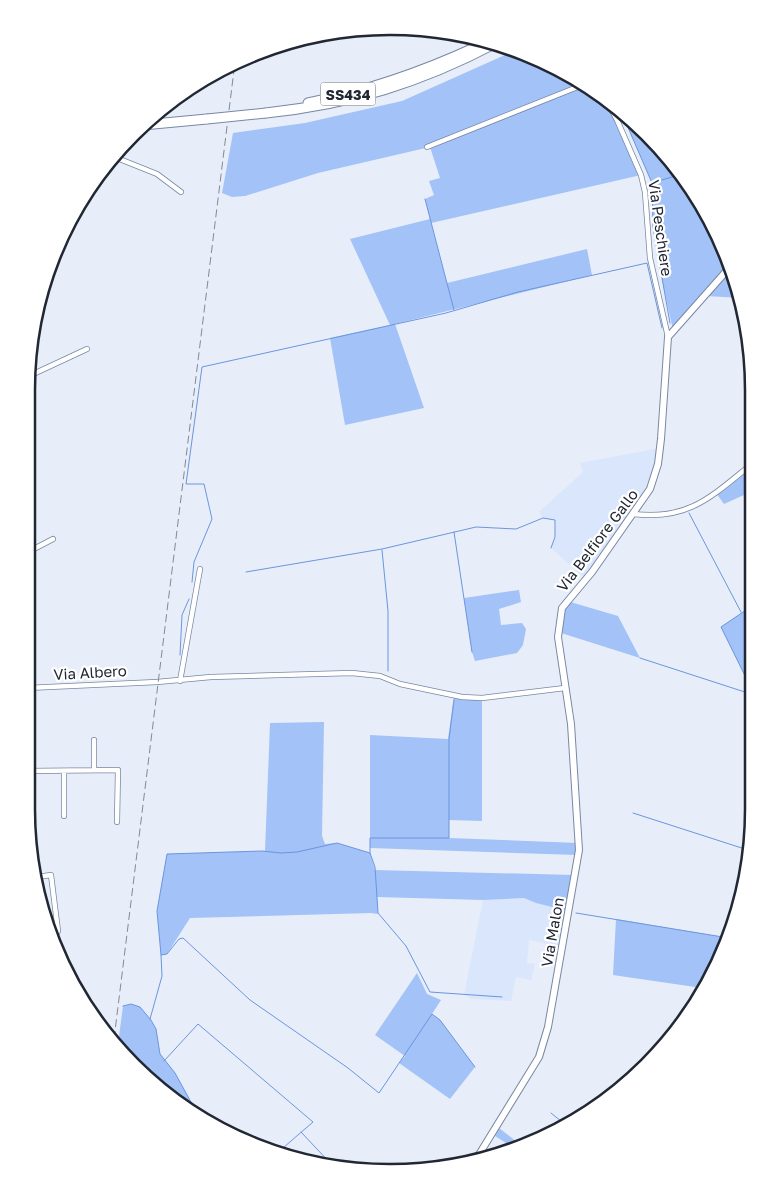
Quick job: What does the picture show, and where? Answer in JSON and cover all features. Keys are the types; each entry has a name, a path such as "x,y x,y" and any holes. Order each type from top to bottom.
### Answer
{"highway":[{"path":"450,58 471,45"},
{"name":"SS434","path":"266,111 343,96 394,81 482,47"},
{"name":"SS434","path":"162,118 266,111 345,102 420,78 484,48"},
{"path":"420,78 430,78 491,50"},
{"name":"SS434","path":"156,123 206,116"}],"street":[{"path":"427,148 576,88"},
{"name":"Via Peschiere","path":"616,116 641,175 645,192 650,258 668,337 666,348"},
{"path":"120,159 157,174 181,192"},
{"path":"668,337 725,273"},
{"name":"Via Belfiore Gallo","path":"565,688 558,637 562,608 592,572 650,489 658,464 666,348"},
{"path":"36,373 87,349"},
{"path":"634,514 656,516 684,511 716,493 745,469"},
{"path":"35,548 53,539"},
{"path":"200,569 180,681 211,677 352,673 380,676 400,684 454,696 482,698 565,688"},
{"name":"Via Albero","path":"35,688 180,681"},
{"name":"Via Malon","path":"480,1152 540,1057 548,1027 579,850 571,726 565,688"},
{"path":"94,740 94,770"},
{"path":"35,771 118,770 117,822"},
{"path":"64,771 64,816"},
{"path":"42,876 51,875 57,933"}],"shaded area":[{"path":"506,55 526,62 568,83 613,114 641,175 431,223 447,283 587,249 592,275 395,324 424,408 345,425 330,338 390,325 350,239 430,219 425,199 434,195 429,181 440,178 430,147 318,173 245,196 232,197 222,193 233,133 305,123 402,101"},
{"path":"627,126 657,156 685,193 718,254 733,298 705,296 673,330 657,257 653,227 652,183"},
{"path":"660,448 650,489 586,579 551,548 555,537 555,520 543,518 539,512 583,472 580,463"},
{"path":"745,469 745,497 744,495 724,504 716,493"},
{"path":"519,590 521,602 499,609 501,625 522,623 526,629 523,645 517,653 475,661 464,598"},
{"path":"567,601 618,616 640,658 558,632 562,608"},
{"path":"745,611 745,676 721,627"},
{"path":"454,696 482,698 482,821 449,820 449,838 578,843 578,855 370,848 370,735 448,739"},
{"path":"324,722 322,836 325,844 337,843 370,853 375,870 574,875 568,911 524,898 483,900 377,897 377,914 190,918 167,954 161,955 157,911 167,854 265,851 270,723"},
{"path":"524,898 568,911 562,947 529,940 527,963 535,964 531,980 516,977 511,1001 472,999 464,995 483,900"},
{"path":"616,919 721,937 696,987 613,975"},
{"path":"417,973 427,994 441,1000 432,1014 440,1020 475,1067 450,1099 399,1063 405,1056 375,1035"},
{"path":"131,1004 140,1007 150,1019 156,1029 160,1054 175,1073 191,1103 156,1076 119,1038 123,1006"},
{"path":"499,1128 516,1141 507,1144 495,1136"}],"waterway":[{"path":"627,126 652,183 653,227 670,323"},
{"path":"652,183 674,176"},
{"path":"425,199 454,310"},
{"path":"192,582 194,562 212,519 204,484 186,484 202,367 446,313 518,292 647,263 662,328"},
{"path":"689,513 741,612"},
{"path":"246,572 382,549 476,527 516,529 543,518 555,520 555,537 551,548"},
{"path":"454,532 472,652"},
{"path":"382,550 388,611 388,671"},
{"path":"180,655 182,615 189,599"},
{"path":"745,611 721,627 745,676"},
{"path":"640,658 745,692"},
{"path":"370,853 370,838 449,838 449,739 454,700"},
{"path":"633,813 743,848"},
{"path":"161,955 157,911 167,854 262,851 297,852 337,843 370,853 375,867 378,913 406,946 430,992 502,997"},
{"path":"576,913 721,937"},
{"path":"150,1019 162,976 161,955 167,954 179,939 183,938 250,1000 348,1068 379,1093 432,1014 440,1020 475,1067"},
{"path":"123,1006 131,1004 140,1007 151,1020 156,1029 160,1054 175,1073 191,1103"},
{"path":"164,1061 198,1024 313,1122 284,1147"},
{"path":"551,1113 560,1120"},
{"path":"301,1132 325,1158"}],"railway":[{"path":"115,1033 234,72"}]}
